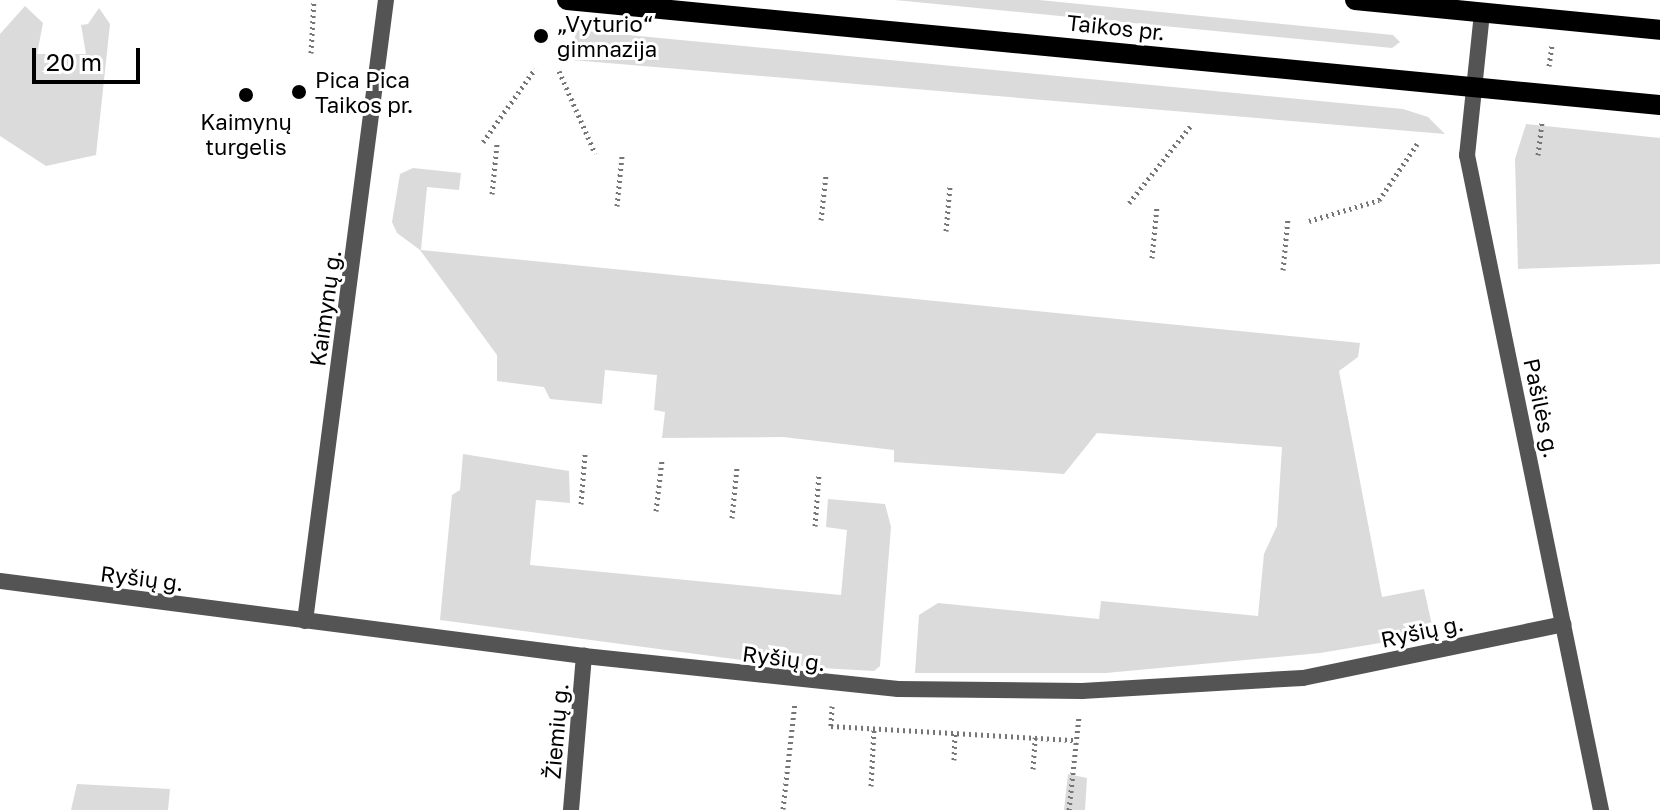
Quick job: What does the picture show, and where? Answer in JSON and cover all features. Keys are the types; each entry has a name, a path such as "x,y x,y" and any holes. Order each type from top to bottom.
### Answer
{"main road":[{"name":"Taikos pr.","path":"567,0 1660,105"},
{"path":"1355,0 1660,30"}],"street":[{"name":"Kaimynų g.","path":"305,621 386,0"},
{"name":"Pašilės g.","path":"1482,13 1467,155 1601,810"},
{"name":"Ryšių g.","path":"0,581 834,685 1082,691 1303,678 1563,624"},
{"name":"Žiemių g.","path":"571,810 584,656"}],"path":[{"path":"311,53 314,0"},
{"path":"483,142 535,69"},
{"path":"559,71 595,153"},
{"path":"1129,203 1192,124"},
{"path":"492,194 497,144"},
{"path":"1309,221 1379,200 1417,144"},
{"path":"617,206 622,156"},
{"path":"821,220 826,175"},
{"path":"946,231 950,186"},
{"path":"1152,258 1157,206"},
{"path":"1283,270 1288,218"},
{"path":"581,504 585,454"},
{"path":"656,511 662,460"},
{"path":"732,518 737,467"},
{"path":"815,526 819,474"},
{"path":"783,809 798,681"},
{"path":"834,685 831,726 1077,740"},
{"path":"1069,810 1082,691"},
{"path":"871,786 874,729"},
{"path":"954,760 955,733"},
{"path":"1033,769 1035,737"}],"shaded area":[{"path":"895,0 1039,0 1393,35 1400,42 1392,48"},
{"path":"25,6 43,23 37,54 86,54 81,25 88,24 99,8 110,24 96,155 46,166 0,136 0,34"},
{"path":"576,30 1403,109 1428,117 1445,134 572,60"},
{"path":"1526,124 1660,138 1660,264 1518,269 1515,159"},
{"path":"413,168 461,173 459,190 427,187 421,250 1360,343 1358,357 1339,371 1382,597 1424,589 1434,634 1320,653 1106,673 915,673 919,615 938,603 1099,619 1101,601 1258,616 1264,554 1277,526 1282,447 1097,433 1064,474 894,462 894,450 783,437 662,438 665,412 654,410 657,375 605,370 602,404 550,399 544,387 497,381 497,355 420,250 397,233 392,222 400,174"},
{"path":"463,454 569,471 570,503 536,500 530,565 841,595 847,530 826,527 828,499 885,504 891,527 880,666 874,671 786,666 440,620 452,495 460,490"},
{"path":"1068,774 1087,778 1085,810 1064,810"},
{"path":"77,784 170,789 168,810 71,810"}],"place":[{"name":"„Vyturio“ gimnazija","path":"541,36"},
{"name":"Pica Pica Taikos pr.","path":"299,92"},
{"name":"Kaimynų turgelis","path":"246,95"}]}
